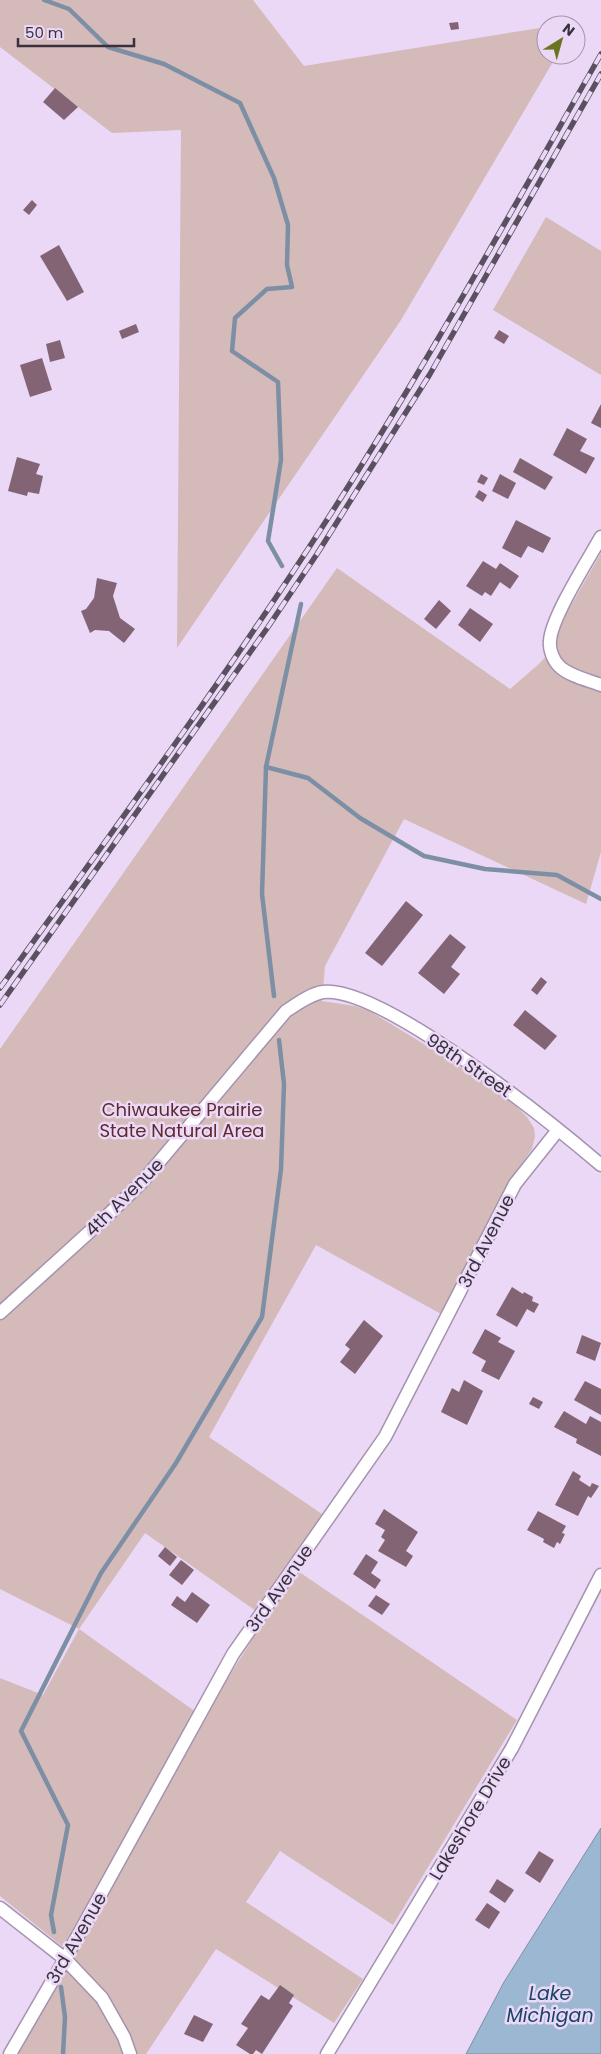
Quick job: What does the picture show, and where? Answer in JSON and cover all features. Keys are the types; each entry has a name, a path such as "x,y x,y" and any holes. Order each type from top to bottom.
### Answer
{"street":[{"path":"601,537 554,625 550,640 554,660 566,671 601,685"},
{"name":"98th Street","path":"324,992 363,1000 416,1028 496,1081 601,1165"},
{"name":"4th Avenue","path":"0,1313 143,1181 286,1011 297,1003 324,992"},
{"name":"3rd Avenue","path":"10,2054 65,1959 233,1654 386,1437 515,1184 558,1130"},
{"name":"Lakeshore Drive","path":"327,2054 512,1748 601,1575"},
{"path":"0,1908 65,1959 102,1998 124,2037 130,2054"}],"green space":[{"path":"0,0 253,0 304,66 536,29 536,65 551,65 401,320 177,648 181,130 112,133 0,47"},
{"path":"546,217 601,251 601,375 493,310"},
{"name":"Chiwaukee Prairie State Natural Area","path":"601,553 601,682 597,690 601,692 601,852 586,904 404,819 325,966 322,1001 368,1010 473,1074 511,1101 527,1117 534,1128 535,1136 532,1149 510,1181 441,1314 316,1245 209,1437 322,1514 289,1565 517,1720 393,1925 280,1851 246,1902 363,1979 334,2023 216,1949 146,2054 17,2054 46,2001 74,1956 0,1896 0,1678 43,1695 79,1629 0,1589 0,1049 337,568 510,689 540,663 556,645 566,614","holes":["145,1533 266,1618 203,1717 79,1629"]}],"water":[{"name":"Lake Michigan","path":"601,1828 601,2054 466,2054 504,1982"}],"building":[{"path":"458,22 459,29 451,30 449,23"},
{"path":"55,88 78,107 64,120 43,102"},
{"path":"32,200 37,205 29,215 23,210"},
{"path":"59,245 84,292 67,301 40,256"},
{"path":"136,324 139,332 122,339 119,331"},
{"path":"499,330 509,336 504,344 494,338"},
{"path":"60,340 65,358 50,362 46,344"},
{"path":"42,358 52,390 30,397 20,365"},
{"path":"601,404 601,428 591,423"},
{"path":"567,428 587,439 580,451 595,458 586,474 553,455"},
{"path":"17,457 40,464 36,474 43,476 39,494 28,492 27,496 8,491"},
{"path":"520,458 553,477 545,490 513,472"},
{"path":"481,474 488,478 484,485 477,482"},
{"path":"500,474 516,483 508,499 492,491"},
{"path":"479,490 487,495 483,502 475,497"},
{"path":"516,520 551,538 543,553 528,546 521,558 502,548"},
{"path":"483,561 496,569 500,563 519,576 510,589 500,582 491,596 485,592 482,596 466,586"},
{"path":"97,578 117,583 113,596 120,618 135,629 124,643 109,631 95,630 90,633 81,611 86,609 94,598"},
{"path":"439,600 451,611 436,629 424,619"},
{"path":"470,608 493,624 480,642 458,625"},
{"path":"406,901 423,915 382,966 365,953"},
{"path":"450,934 466,947 451,967 460,974 444,994 418,973"},
{"path":"541,977 547,982 537,995 531,990"},
{"path":"525,1010 557,1036 545,1050 513,1025"},
{"path":"512,1287 523,1294 524,1292 533,1297 532,1301 539,1304 534,1313 527,1309 517,1327 496,1315"},
{"path":"364,1320 383,1336 355,1374 340,1362 350,1349 345,1345"},
{"path":"485,1329 501,1338 498,1342 515,1351 499,1380 481,1371 486,1361 472,1353"},
{"path":"582,1335 601,1343 595,1361 576,1353"},
{"path":"464,1380 483,1391 467,1425 441,1412 452,1388 459,1392"},
{"path":"585,1381 601,1389 601,1415 574,1400"},
{"path":"533,1397 543,1402 539,1409 529,1404"},
{"path":"564,1411 586,1424 590,1416 601,1422 601,1456 576,1443 577,1439 554,1427"},
{"path":"573,1471 581,1476 579,1480 590,1487 592,1483 599,1486 591,1498 588,1496 578,1516 555,1505"},
{"path":"384,1509 418,1532 406,1551 413,1556 406,1567 378,1551 385,1540 381,1537 385,1530 375,1524"},
{"path":"538,1511 566,1526 562,1533 565,1534 560,1544 557,1542 554,1548 543,1542 544,1539 527,1530"},
{"path":"165,1547 177,1557 170,1566 158,1556"},
{"path":"366,1554 378,1562 371,1573 381,1580 375,1589 353,1574"},
{"path":"181,1560 194,1570 182,1585 169,1575"},
{"path":"192,1592 210,1605 197,1623 171,1605 177,1596 185,1602"},
{"path":"376,1595 390,1604 382,1615 368,1606"},
{"path":"539,1851 554,1860 540,1883 525,1873"},
{"path":"497,1879 514,1890 505,1903 489,1892"},
{"path":"487,1903 500,1912 489,1929 475,1920"},
{"path":"280,1985 294,1995 289,2003 293,2006 262,2054 256,2050 253,2054 250,2054 236,2045 248,2028 241,2024 261,1995 269,2000"},
{"path":"194,2015 213,2024 203,2042 184,2034"}],"waterway":[{"path":"44,0 69,9 108,47 164,64 240,103 274,178 288,225 287,265 292,287 267,289 235,318 232,351 278,382 281,460 268,541 282,566"},
{"path":"274,996 262,894 266,767 301,604"},
{"path":"266,767 308,778 360,818 424,856 485,869 557,875 601,899"},
{"path":"54,1932 51,1915 68,1825 21,1731 101,1573 176,1463 262,1317 281,1169 284,1084 279,1040"},
{"path":"61,1987 65,2017 63,2054"}],"railway":[{"path":"0,988 195,716 347,489 422,366 601,54"},
{"path":"0,1005 268,627 317,554 430,374 601,74"}]}
